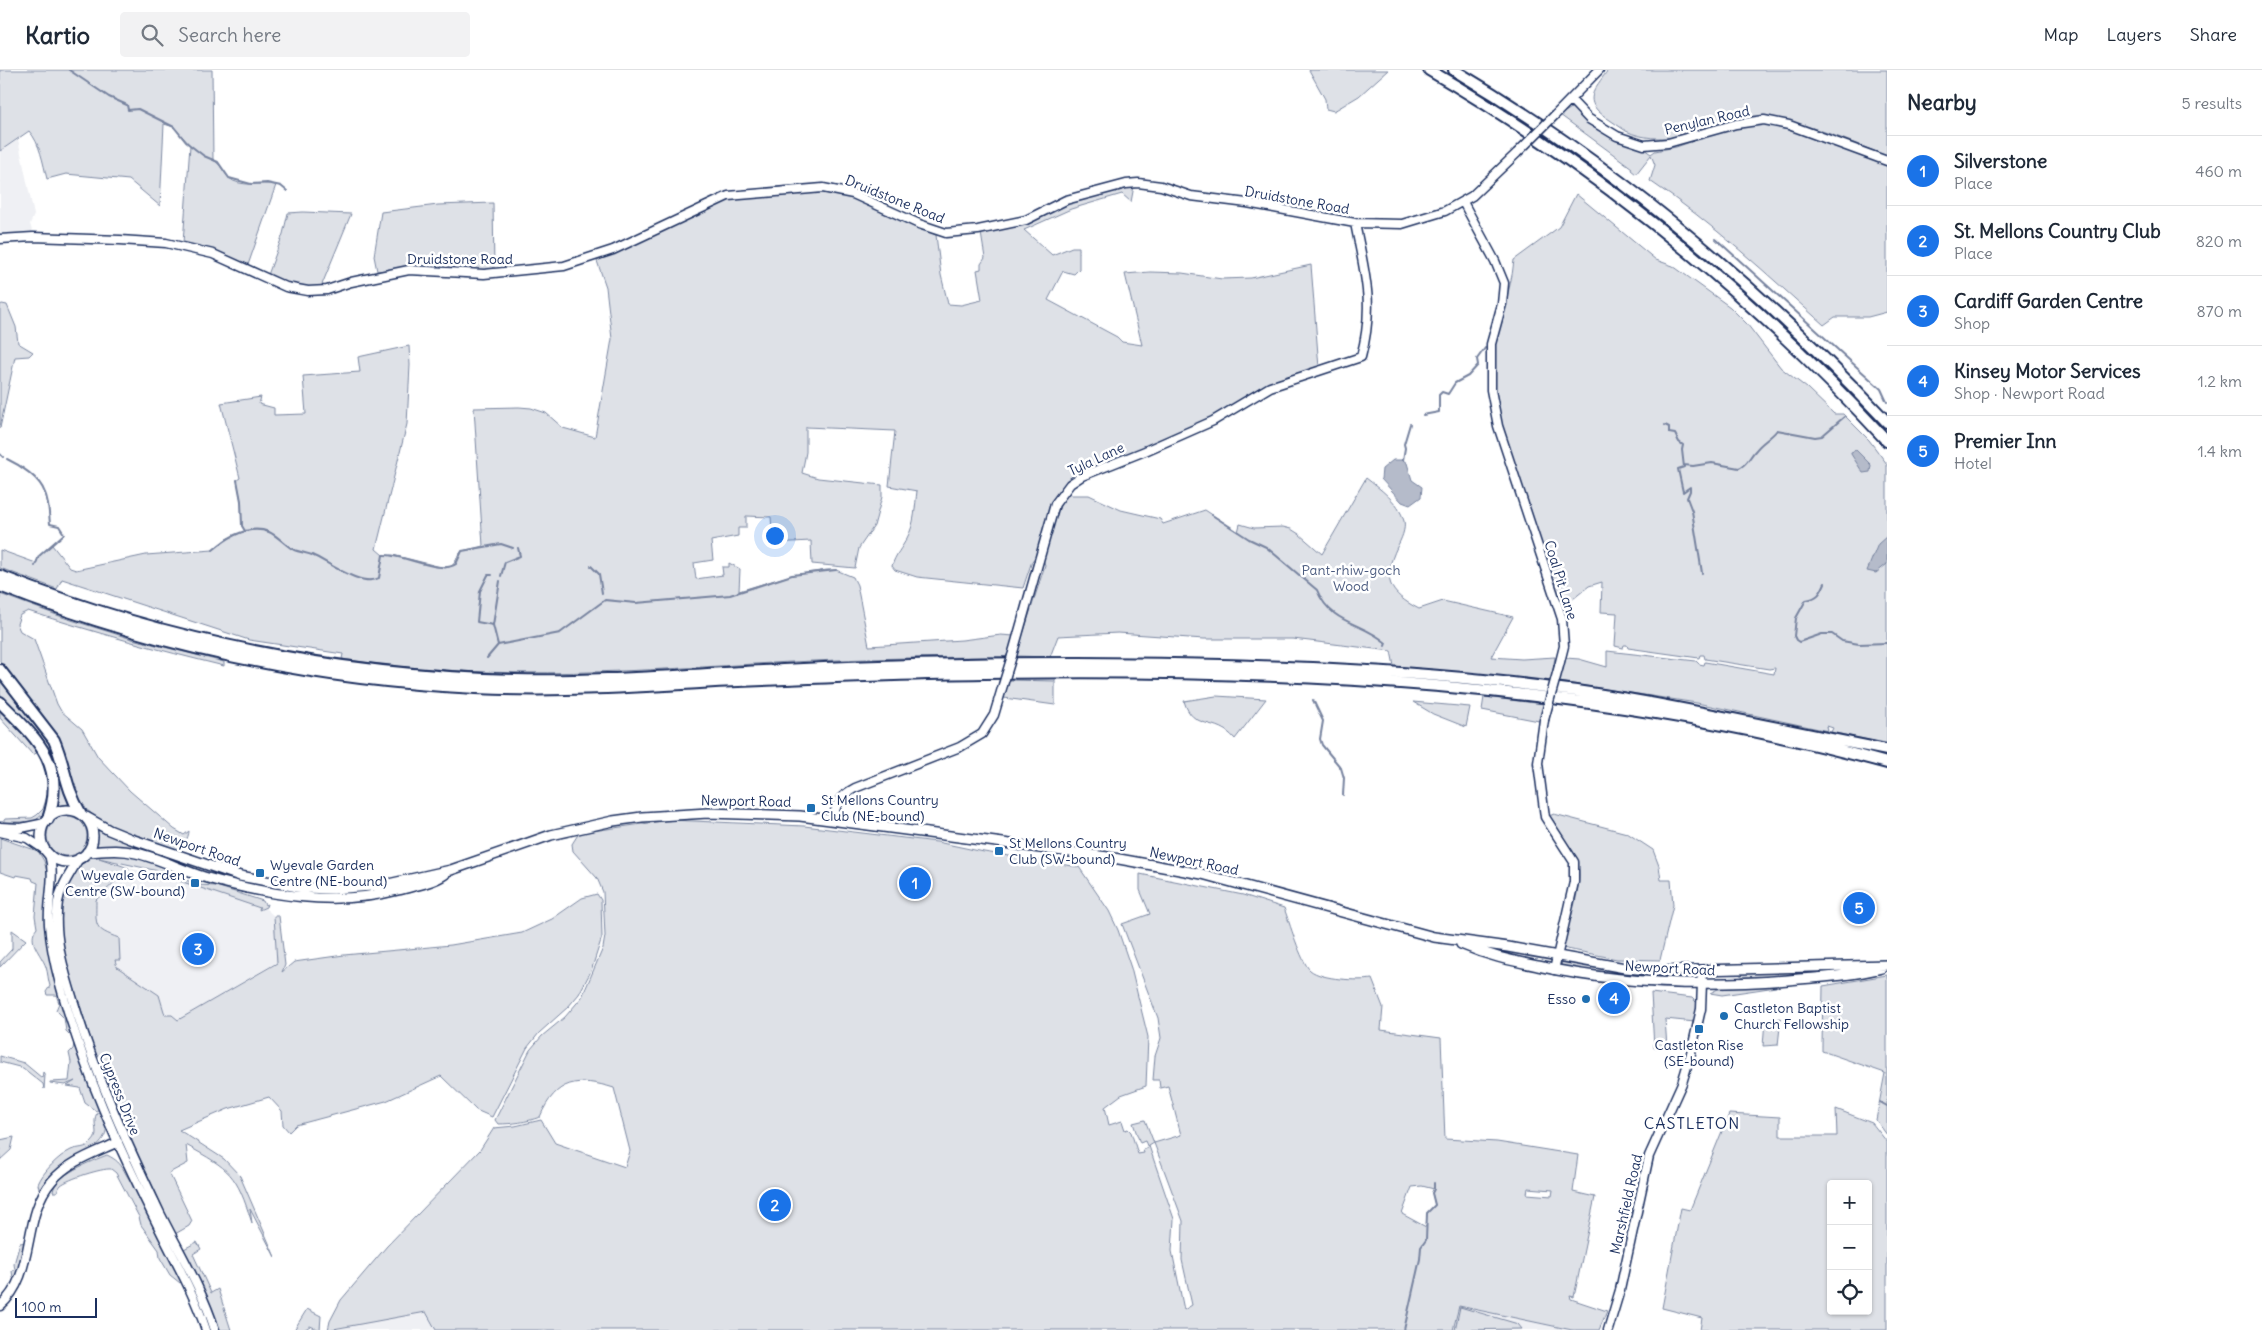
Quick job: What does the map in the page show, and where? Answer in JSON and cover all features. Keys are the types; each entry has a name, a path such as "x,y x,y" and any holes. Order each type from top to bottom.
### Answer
{"highway":[{"path":"1429,70 1557,151 1669,236 1769,322 1853,404 1887,441"},
{"path":"1454,70 1567,143 1687,234 1776,312 1844,376 1887,422"},
{"path":"0,576 103,612 207,641 294,659 395,673 484,679 551,680 844,667 1013,663 1219,665 1351,670 1498,681 1593,693 1714,714 1887,750"},
{"path":"0,586 106,623 201,649 316,672 407,683 477,688 559,689 853,676 1019,672 1210,674 1368,680 1502,691 1607,705 1761,733 1887,763"},
{"path":"0,670 54,740 59,752 69,793 83,814"},
{"path":"0,702 41,744 48,757 54,786 53,801 46,821"}],"main road":[{"path":"67,810 83,814 92,834 87,852 79,858 60,860 47,852 41,837 46,821 67,810"},
{"name":"Newport Road","path":"83,814 109,830 131,839 240,876 303,888 361,888 451,870 572,829 642,817 708,813 834,820 1108,857 1202,874 1434,938 1557,955 1625,968 1662,971 1887,966"},
{"name":"Newport Road","path":"87,852 117,850 138,853 203,877 245,887 277,893 333,898 391,892 441,876 451,870"},
{"name":"Newport Road","path":"1455,941 1488,956 1554,970 1677,985 1702,983 1736,984 1861,974 1887,966"}],"street":[{"name":"Druidstone Road","path":"0,239 51,238 166,244 213,254 286,288 308,291 327,290 351,282 408,270 484,274 564,266 613,250 728,196 823,188 853,194 919,224 946,233 978,230 1026,220 1066,200 1138,183 1161,186 1191,196 1247,203 1354,223 1402,224 1421,220 1463,202 1487,183 1599,70"},
{"name":"Penylan Road","path":"1571,100 1589,119 1610,132 1644,145 1668,144 1736,124 1764,120 1789,125 1887,161"},
{"name":"Coal Pit Lane","path":"1463,202 1495,261 1504,283 1502,304 1491,344 1491,390 1498,426 1562,619 1564,646 1544,720 1538,763 1545,817 1574,862 1574,882 1554,970"},
{"name":"Tyla Lane","path":"834,820 835,806 842,795 855,788 960,747 982,734 994,715 1055,504 1070,484 1103,466 1145,451 1213,420 1264,390 1361,357 1366,332 1369,293 1354,223"},
{"path":"0,826 21,828 46,821"},
{"path":"0,832 27,838 47,852"},
{"name":"Cypress Drive","path":"47,852 53,876 49,925 60,982 80,1048 118,1142 189,1286 206,1330"},
{"name":"Cypress Drive","path":"79,858 62,886 58,909 57,928 71,993 93,1061 121,1130 194,1280 215,1330"},
{"name":"Marshfield Road","path":"1608,1330 1620,1290 1649,1156 1682,1083 1691,1053 1701,1009 1701,970"},
{"path":"0,1306 12,1293 20,1278 38,1206 46,1189 58,1174 72,1164 118,1142"}],"shaded area":[{"path":"18,139 34,215 30,224 33,233 0,234 0,151"},
{"path":"129,868 171,878 260,908 260,910 265,908 274,916 277,962 178,1020 172,1015 165,1016 159,995 117,967 114,960 119,960 96,925 96,900"},
{"path":"1459,1306 1572,1330 1453,1330"},
{"path":"426,1312 436,1330 331,1330 365,1323"}],"green space":[{"path":"0,70 212,70 213,160 229,178 239,183 276,185 248,265 210,250 183,243 190,145 174,127 164,124 160,206 129,180 66,174 47,179 38,147 29,131 0,151"},
{"path":"1309,70 1388,70 1359,96 1334,111 1326,109 1325,99"},
{"path":"1608,70 1887,70 1887,156 1806,126 1773,118 1752,118 1705,131 1665,138 1639,136 1626,131 1599,112 1594,106 1592,95"},
{"path":"1573,107 1619,140 1644,149 1651,154 1655,151 1676,147 1725,130 1760,123 1804,134 1887,163 1887,312 1868,317 1835,317 1824,325 1718,232 1650,181 1655,165 1651,155 1636,174 1631,170 1632,168 1560,115"},
{"path":"1134,186 1131,202 1122,194 1071,209 1024,230 1052,255 1072,247 1079,247 1079,269 1074,274 1063,271 1048,300 1117,337 1122,342 1142,345 1125,274 1150,272 1182,273 1222,279 1251,278 1311,265 1319,368 1259,388 1216,416 1073,477 1059,493 1054,503 1037,555 1032,561 1023,588 917,577 895,570 892,566 893,562 912,527 917,491 889,486 895,431 806,427 806,452 802,473 818,478 882,485 882,497 874,526 859,548 855,568 812,564 811,541 773,543 771,517 746,516 746,528 738,528 738,536 711,541 713,560 694,563 696,579 723,575 722,567 729,567 729,563 740,569 739,591 792,575 836,570 853,577 857,585 869,646 962,640 1001,635 1014,636 1008,657 786,662 651,670 548,673 445,670 393,666 342,659 343,654 249,640 62,579 57,589 0,568 0,550 36,563 39,556 52,545 70,568 76,570 146,555 213,550 226,539 245,531 242,526 241,501 237,480 240,478 221,403 261,397 259,404 274,408 274,415 306,414 303,376 360,372 358,357 409,346 407,424 376,549 383,555 393,555 445,568 449,567 454,564 462,551 483,546 474,408 531,408 546,413 563,428 595,437 612,339 606,287 597,261 728,199 818,192 861,199 936,235 941,275 948,304 961,305 982,300 977,270 981,269 981,264 985,258 981,233 1025,223 1067,203"},
{"path":"1576,194 1656,260 1673,266 1730,307 1747,324 1781,368 1807,388 1834,414 1843,414 1869,440 1887,464 1887,744 1831,732 1833,728 1827,726 1828,731 1697,703 1559,682 1566,658 1579,659 1607,667 1607,651 1696,661 1704,665 1705,662 1774,674 1775,668 1769,669 1705,659 1704,655 1700,655 1699,658 1628,648 1627,645 1624,645 1623,648 1615,646 1617,613 1601,612 1602,582 1589,586 1562,608 1527,509 1503,429 1496,399 1493,368 1496,340 1514,260 1559,227"},
{"path":"493,203 494,269 485,272 405,268 377,271 374,256 381,212 438,205"},
{"path":"288,213 351,214 321,287 293,285 268,275 283,234"},
{"path":"0,305 7,305 16,327 18,343 33,352 29,356 15,357 0,428"},
{"name":"Pant-rhiw-goch Wood","path":"1366,478 1383,491 1393,502 1402,514 1404,521 1403,534 1392,558 1390,568 1389,576 1394,591 1419,609 1443,601 1513,617 1491,657 1522,659 1555,657 1551,682 1394,666 1391,651 1293,639 1204,639 1118,633 1058,636 1050,657 1016,656 1045,565 1043,559 1054,519 1067,491 1072,495 1089,495 1121,510 1160,519 1163,524 1205,510 1238,532 1240,524 1254,528 1283,527 1299,534 1322,554"},
{"path":"0,594 65,618 132,639 224,662 224,666 175,654 28,611 20,615 17,624 20,631 34,639 61,711 82,729 98,757 130,791 174,829 184,835 189,831 186,840 178,850 176,851 120,832 101,821 82,806 75,796 64,755 0,661"},
{"path":"0,677 46,734 56,757 63,789 69,804 56,806 52,758 37,732 0,695"},
{"path":"1009,680 1055,681 1055,705 1004,698"},
{"path":"1216,696 1266,699 1235,739 1228,732 1193,717 1184,701"},
{"path":"1484,697 1544,704 1539,721 1482,710"},
{"path":"1413,702 1470,707 1466,727 1433,714"},
{"path":"0,708 36,744 38,752 33,755 0,718"},
{"path":"49,790 48,806 34,821 29,823 3,822 5,819 32,818 37,815 43,809"},
{"path":"1554,814 1627,833 1653,850 1659,866 1661,880 1671,880 1673,905 1660,960 1617,959 1562,948 1578,890 1579,867 1576,858 1549,816"},
{"path":"67,816 81,822 87,836 81,850 67,856 53,850 47,836 53,822"},
{"path":"670,820 804,826 937,842 984,852 1079,867 1109,911 1118,930 1131,968 1148,1037 1146,1086 1121,1095 1105,1107 1109,1125 1122,1121 1125,1130 1128,1129 1131,1132 1138,1154 1144,1153 1143,1150 1148,1148 1145,1141 1140,1143 1133,1123 1145,1120 1154,1143 1181,1135 1168,1086 1160,1088 1159,1080 1153,1080 1155,1056 1161,1038 1158,1018 1122,924 1150,914 1140,890 1140,874 1243,895 1284,908 1299,950 1310,970 1331,978 1349,980 1372,979 1383,1007 1381,1030 1441,1038 1445,1139 1497,1142 1578,1155 1573,1192 1595,1197 1574,1297 1570,1296 1571,1299 1607,1311 1599,1330 1572,1330 1459,1306 1453,1330 436,1330 426,1312 328,1330 330,1321 341,1300 387,1246 480,1150 494,1128 515,1126 541,1120 555,1143 625,1167 630,1151 614,1088 579,1082 570,1084 561,1088 553,1095 540,1117 509,1124 498,1124 495,1120 530,1050 542,1036 565,1017 582,997 603,948 605,936 603,892 597,878 573,851 572,844 579,833","holes":["1154,1143 1183,1221 1182,1260 1192,1305 1184,1310 1172,1251 1174,1219 1149,1146","1422,1186 1434,1189 1432,1193 1435,1205 1427,1213 1426,1227 1402,1214 1412,1187","1528,1188 1553,1190 1552,1196 1527,1194"]},
{"path":"96,827 174,857 170,860 124,847 96,847 98,838"},
{"path":"0,838 38,851 44,861 49,879 46,918 72,1033 70,1035 66,1031 64,1018 56,1010 59,1003 56,995 47,995 46,992 50,986 47,969 33,938 37,928 35,916 38,883 33,881 32,878 16,875 15,877 0,872"},
{"path":"107,855 129,856 150,861 171,868 190,878 99,858 129,868 96,900 96,921 100,929 119,938 120,960 115,960 117,967 159,995 165,1015 172,1015 178,1020 277,963 274,916 279,916 285,965 282,972 294,962 344,955 451,945 522,933 552,919 582,898 597,894 601,900 602,937 591,971 579,994 568,1007 539,1033 527,1048 492,1117 476,1110 441,1076 386,1101 296,1125 289,1132 283,1125 282,1111 269,1097 228,1109 179,1130 224,1159 240,1176 275,1257 250,1209 252,1223 241,1193 230,1175 222,1167 186,1145 188,1163 169,1173 192,1221 189,1226 175,1234 107,1089 69,972 59,930 60,903 65,886 88,858"},
{"path":"171,878 189,881 197,885 216,886 263,901 265,905 267,904 266,907 259,910 260,908"},
{"path":"12,930 26,940 0,967 0,962 12,949"},
{"path":"1563,962 1633,972 1692,975 1695,978 1689,980 1594,972 1563,967 1561,964"},
{"path":"1741,971 1815,971 1817,973 1813,976 1743,977 1738,973"},
{"path":"1887,975 1887,1135 1876,1120 1885,1073 1822,1051 1822,1047 1823,986"},
{"path":"1774,985 1776,987 1722,995 1710,993 1718,989"},
{"path":"1651,993 1692,998 1697,1003 1695,1022 1665,1019 1667,1047 1654,1048"},
{"path":"1781,1018 1778,1045 1763,1046 1765,1020"},
{"path":"75,1039 100,1109 96,1111 85,1103 80,1088 67,1086 75,1081 65,1085 50,1083 69,1081 71,1062 69,1053 73,1049"},
{"path":"0,1056 24,1063 42,1078 43,1072 45,1075 44,1089 43,1084 23,1068 0,1062"},
{"path":"1836,1109 1872,1123 1887,1142 1887,1330 1700,1330 1702,1318 1662,1308 1681,1208 1690,1210 1729,1114 1780,1117 1780,1136 1837,1136"},
{"path":"101,1112 106,1125 104,1136 97,1145 61,1169 43,1188 39,1189 40,1179 56,1160 71,1150 87,1146 95,1139 95,1117 97,1113"},
{"path":"14,1137 11,1150 0,1160 0,1140"},
{"path":"107,1155 121,1165 127,1177 134,1185 172,1264 178,1271 182,1281 180,1283 170,1275 160,1258 159,1250 141,1225 139,1217 116,1173 111,1169 100,1170 78,1177 61,1185 57,1192 53,1192 55,1186 67,1174"},
{"path":"26,1242 16,1278 13,1278 12,1271 15,1270 14,1264 20,1243"},
{"path":"197,1242 201,1249 193,1254 211,1293 218,1289 231,1330 218,1330 182,1250"},
{"path":"1460,1307 1518,1324 1522,1329 1455,1330"},
{"path":"307,1309 321,1316 320,1330 310,1326 304,1330 294,1330"}],"water":[{"path":"1856,450 1871,465 1870,472 1863,473 1851,454 1851,452"},
{"path":"1393,460 1403,460 1407,463 1412,480 1422,487 1421,497 1410,505 1402,502 1381,479 1382,469"},
{"path":"1887,536 1887,564 1876,573 1867,571 1878,544"}],"waterway":[{"path":"69,70 109,97 127,105 128,110 138,109 174,127 186,142 204,156 218,162 229,178 251,184 267,183 281,186 287,191"},
{"path":"1716,239 1881,389 1887,402"},
{"path":"1423,415 1439,412 1439,395 1442,392 1448,394 1455,383 1468,376 1478,365 1477,359 1485,348"},
{"path":"1684,465 1693,466 1712,463 1739,468 1777,430 1815,437 1822,436 1844,417"},
{"path":"1403,460 1404,444 1410,424"},
{"path":"1665,425 1669,427 1669,433 1675,434 1683,445 1684,467 1678,469 1683,492 1690,487 1687,498 1692,511 1702,573"},
{"path":"0,454 3,457"},
{"path":"7,459 23,468 39,482 46,496 50,524 59,526 64,534 39,556 35,566"},
{"path":"237,480 241,501 242,526 245,531"},
{"path":"1212,515 1249,539 1266,547 1317,590 1330,610 1348,622 1377,636 1386,643 1385,646"},
{"path":"213,550 239,533 261,530 269,532 294,550 312,555 345,573 364,580 372,580 379,578 383,555 431,566 449,567 456,564 462,551 501,544 513,548"},
{"path":"501,576 505,562 520,556 518,548"},
{"path":"591,566 599,574 602,593"},
{"path":"487,658 498,645 560,633 605,600 636,603 730,595 792,575 836,570"},
{"path":"492,575 488,575 480,591 477,622 493,625"},
{"path":"498,645 493,625 500,581"},
{"path":"1825,583 1818,595 1806,600 1796,618 1794,636 1796,640 1799,642 1822,634 1832,634 1842,641 1859,644 1887,643"},
{"path":"1313,700 1323,721 1320,739 1322,745 1341,768 1344,778 1343,795"},
{"path":"1880,1102 1887,1106"},
{"path":"1404,1330 1421,1247 1426,1240 1427,1213 1435,1205 1432,1193 1434,1183"}],"place":[{"name":"St Mellons Country Club (NE-bound)","path":"811,808"},
{"name":"St Mellons Country Club (SW-bound)","path":"999,851"},
{"name":"Wyevale Garden Centre (NE-bound)","path":"260,873"},
{"name":"Wyevale Garden Centre (SW-bound)","path":"195,883"},
{"name":"Silverstone","path":"915,883"},
{"name":"Premier Inn","path":"1859,908"},
{"name":"Cardiff Garden Centre","path":"198,949"},
{"name":"Kinsey Motor Services","path":"1614,998"},
{"name":"Esso","path":"1586,999"},
{"name":"Castleton Baptist Church Fellowship","path":"1724,1016"},
{"name":"Castleton Rise (SE-bound)","path":"1699,1029"},
{"name":"St. Mellons Country Club","path":"775,1205"}],"district":[{"name":"CASTLETON","path":"1692,1123"}]}
